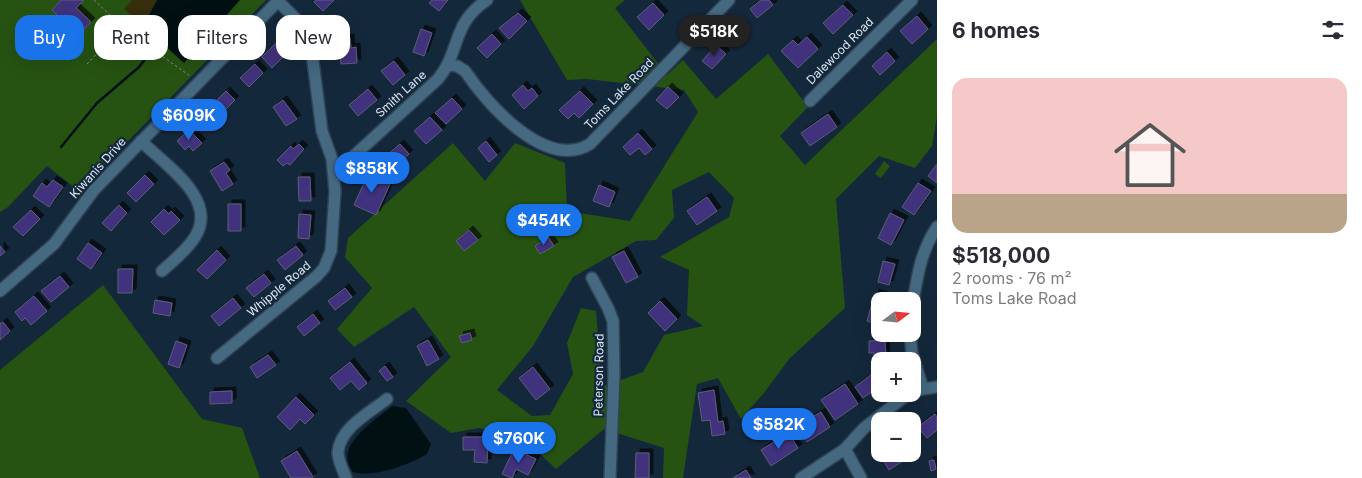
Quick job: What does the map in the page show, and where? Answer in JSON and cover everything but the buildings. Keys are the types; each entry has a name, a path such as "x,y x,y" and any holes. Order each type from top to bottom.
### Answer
{"street":[{"name":"Smith Lane","path":"334,174 438,79 448,65 459,30 472,12 487,0"},
{"name":"Toms Lake Road","path":"448,65 457,66 465,71 505,120 518,129 555,149 575,152 590,144 729,0"},
{"name":"Dalewood Road","path":"810,101 912,0"},
{"name":"Kiwanis Drive","path":"0,291 54,244 94,190 279,1"},
{"name":"Whipple Road","path":"217,358 324,268 332,251 334,174 332,159 322,132 310,38 299,22 279,1"},
{"path":"141,141 193,192 201,208 200,226 197,235 162,272"},
{"path":"915,292 924,249 937,227"},
{"name":"Peterson Road","path":"592,278 608,308 613,322 614,374 610,478"},
{"path":"921,390 937,387"},
{"path":"346,478 339,459 340,443 351,428 387,398"},
{"path":"801,478 845,449 864,428 898,402"},
{"path":"845,449 861,478"}],"path":[{"path":"94,0 110,15"},
{"path":"87,64 94,57"},
{"path":"167,60 198,82"}],"green space":[{"path":"0,0 266,0 251,15 178,15 178,60 207,60 79,191 47,166 8,207 0,212"},
{"path":"520,0 625,0 615,8 667,75 683,60 716,99 768,54 808,107 780,136 805,165 937,39 937,117 932,146 915,168 879,156 836,199 845,308 790,358 764,393 741,419 718,378 697,384 683,478 663,478 664,448 604,429 556,469 534,448 532,450 524,447 526,441 523,438 479,428 451,433 406,401 451,357 414,307 354,347 337,329 372,288 345,257 348,238 453,143 485,181 515,143 565,163 567,211 630,221 698,112 684,90 587,79 567,80","holes":["709,172 734,198 729,217 660,257 689,270 687,315 703,326 664,335 643,372 602,387 596,311 581,308 567,343 573,374 550,415 532,416 497,390 533,346 573,277 636,241 656,240 674,218 672,190"]},
{"path":"884,161 890,166 881,178 875,174"},
{"path":"103,285 202,419 242,428 260,478 0,478 0,370"}],"sand":[{"path":"132,0 157,0 149,15 131,15 124,9"}],"shaded area":[{"path":"157,0 240,0 227,15 178,15 178,58 168,49 168,15 149,15"},
{"path":"392,406 406,408 431,444 427,454 401,466 381,472 353,472 348,462 348,453 352,443 367,426"}],"waterway":[{"path":"61,147 97,103 139,67 144,60"}]}
